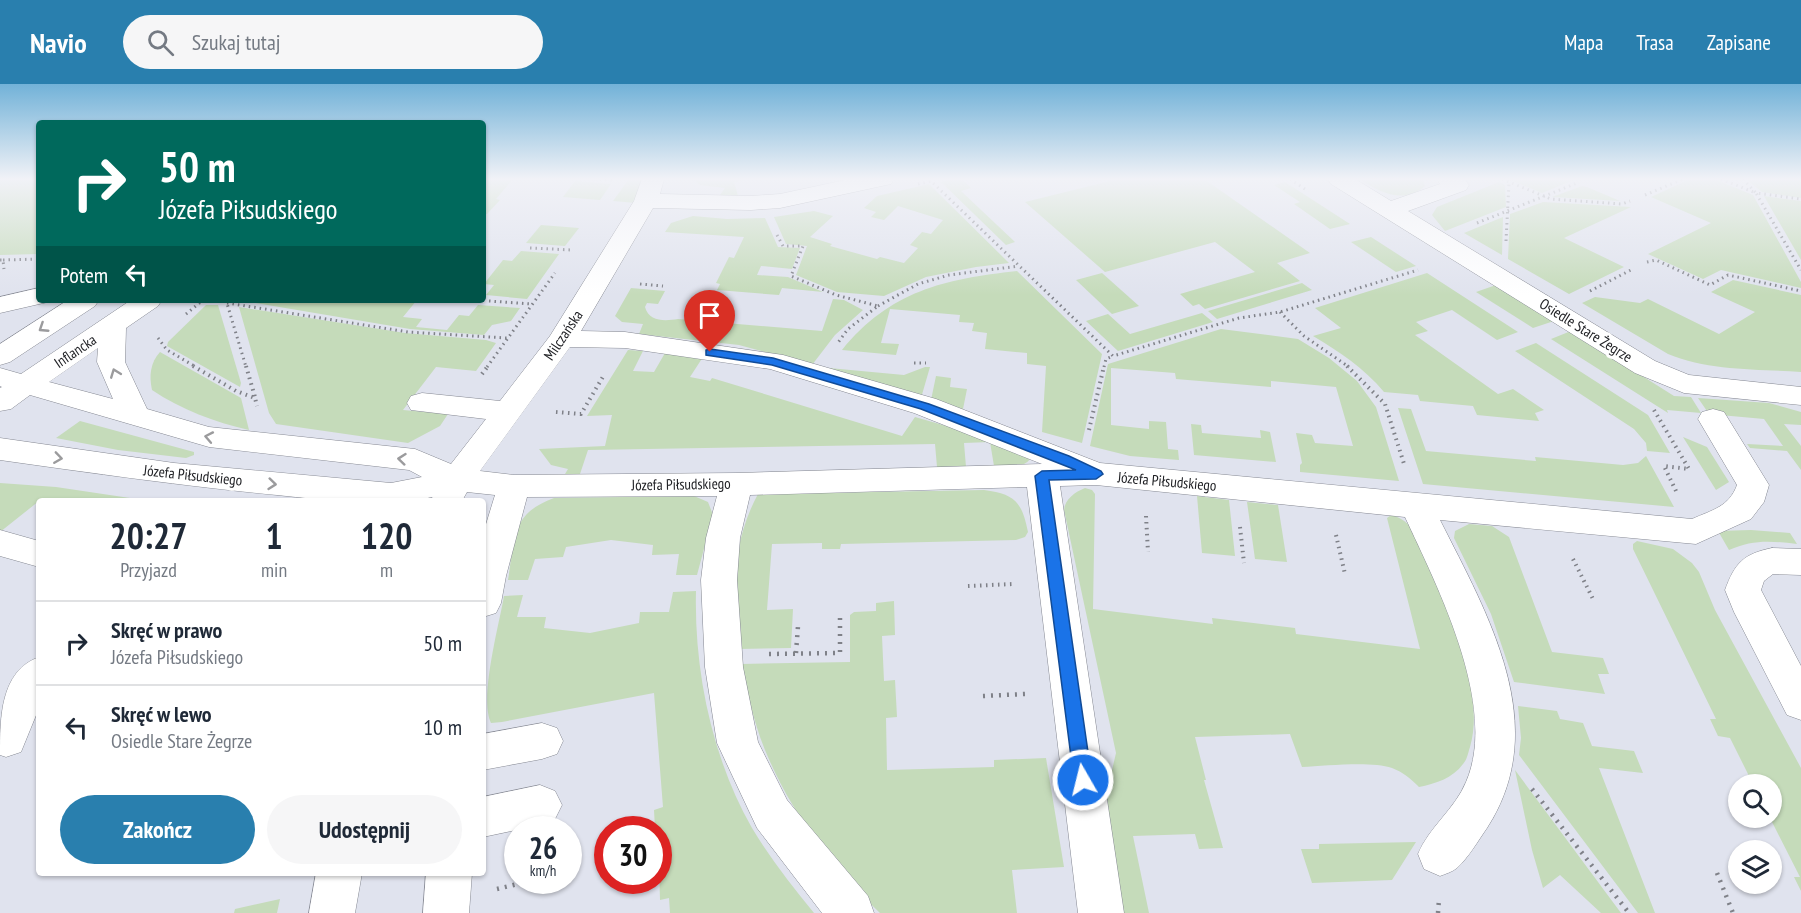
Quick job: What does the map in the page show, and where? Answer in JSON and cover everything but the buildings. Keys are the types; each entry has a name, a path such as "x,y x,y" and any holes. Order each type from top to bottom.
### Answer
{"street":[{"name":"Milczańska","path":"451,490 562,339 634,218"},
{"name":"Osiedle Stare Żegrze","path":"1402,218 1645,367 1684,384 1801,396"},
{"path":"0,305 36,297"},
{"path":"0,356 81,303"},
{"name":"Inflancka","path":"0,402 9,382 113,325 145,303"},
{"path":"113,325 111,362 135,417"},
{"path":"562,339 625,340 773,361 925,406 1053,468 1101,913"},
{"name":"Józefa Piłsudskiego","path":"9,382 209,437 415,460 451,490"},
{"path":"422,403 508,411"},
{"path":"1696,532 1739,511 1747,502 1753,485 1713,419"},
{"name":"Józefa Piłsudskiego","path":"0,449 174,474 391,495 514,486 736,484 1053,468 1696,532"},
{"path":"736,484 722,548 719,580 723,654 738,743 772,814 851,913"},
{"path":"486,587 514,486"},
{"path":"1416,505 1476,636 1490,683 1495,722 1495,754 1488,782 1467,821 1440,854"},
{"path":"0,543 36,553"},
{"path":"1801,562 1778,560 1763,562 1752,570 1743,590 1752,612 1801,703"},
{"path":"15,736 29,684 36,676"},
{"path":"486,751 542,741"},
{"path":"486,816 540,805"},
{"path":"332,913 338,876"},
{"path":"446,913 449,876"}],"path":[{"path":"969,218 1113,356"},
{"path":"1506,250 1507,218"},
{"path":"1770,218 1801,270"},
{"path":"773,225 783,246 803,246 791,276 836,295 878,306"},
{"path":"565,259 578,241"},
{"path":"530,248 572,250"},
{"path":"3,260 36,259"},
{"path":"1647,262 1656,260 1710,285 1728,274 1801,291"},
{"path":"815,373 848,329 878,306 918,284 949,275 1020,266"},
{"path":"1053,468 1086,444 1106,359 1239,318 1280,312 1428,267"},
{"path":"460,406 559,268"},
{"path":"1583,295 1630,270"},
{"path":"636,284 663,286"},
{"path":"489,301 532,304"},
{"path":"227,303 257,408"},
{"path":"238,303 408,332 507,338"},
{"path":"1280,312 1304,336 1344,362 1385,404 1416,505"},
{"path":"158,336 166,350 236,391 255,398"},
{"path":"508,411 581,414 625,340"},
{"path":"1645,405 1655,411 1689,469 1664,466 1696,532"},
{"path":"723,654 840,653 840,615"},
{"path":"796,653 798,626"},
{"path":"1494,742 1629,913"},
{"path":"1717,873 1733,913"}],"green space":[{"path":"0,218 36,218 36,254 0,255"},
{"path":"688,218 765,218 778,247 800,248 792,269 761,266 757,275 788,277 823,292 782,288 779,295 717,290 720,284 716,283 729,257 734,258 744,237 665,232 671,223"},
{"path":"774,218 831,218 810,237 832,244 830,246 877,259 880,257 904,263 918,248 910,245 922,232 931,234 943,220 936,218 963,218 1009,263 926,277 884,296 837,292 796,275 807,246 786,244"},
{"path":"978,218 989,218 1015,242 1006,245"},
{"path":"1043,218 1259,218 1310,253 1277,263 1300,281 1205,309 1199,304 1193,306 1180,294 1255,272 1215,242 1105,272"},
{"path":"1314,218 1340,218 1350,224 1330,229"},
{"path":"1434,218 1479,218 1445,231"},
{"path":"1503,218 1502,255 1464,233"},
{"path":"1510,218 1608,218 1564,238 1624,267 1569,294 1508,259"},
{"path":"1699,218 1766,218 1801,282 1801,288 1721,270 1703,279 1648,254 1711,223"},
{"path":"1777,218 1801,218 1801,260"},
{"path":"541,225 579,228 565,246 526,243"},
{"path":"1371,237 1416,266 1396,272 1351,242"},
{"path":"521,251 559,254 527,299 486,295 494,285 486,284 486,281 503,260 512,261"},
{"path":"1017,271 1102,354 1082,443 1042,432 1046,366 1027,364 1027,353 985,349 987,333 972,331 974,323 959,322 960,315 890,309 881,343 899,344 896,355 842,350 879,314 920,291 966,278"},
{"path":"1102,273 1139,306 1112,314 1076,280"},
{"path":"1427,273 1518,332 1497,340 1452,310 1416,322 1428,331 1415,335 1498,394 1513,389 1544,410 1535,413 1539,421 1477,415 1473,406 1420,401 1418,395 1384,392 1351,361 1313,336 1341,328 1315,308"},
{"path":"1733,280 1801,295 1801,372 1733,368 1684,360 1668,354 1582,303 1595,297 1640,303 1648,299 1719,334 1755,312 1711,292"},
{"path":"1302,283 1312,290 1217,319 1208,311"},
{"path":"1496,285 1554,321 1533,328 1476,292"},
{"path":"631,288 665,291 658,304 647,303 645,307 654,318 663,320 678,319 822,331 833,299 844,300 863,310 835,335 812,365 739,345 639,334 643,324 622,322 615,316"},
{"path":"255,303 415,303 403,317 422,319 416,327 447,330 459,315 469,316 478,305 520,308 511,321 492,325 484,335 410,329"},
{"path":"206,305 218,305 241,383 240,387 167,346 168,342"},
{"path":"239,307 405,333 486,340 496,343 476,371 436,367 403,410 448,414 440,426 408,443 276,424 269,413"},
{"path":"1202,313 1213,322 1118,351 1086,321 1108,314 1130,334"},
{"path":"1221,329 1298,339 1329,358 1357,381 1376,407 1399,481 1300,472 1302,463 1296,433 1312,435 1315,443 1353,446 1336,387 1271,381 1271,387 1176,379 1175,373 1111,368 1111,425 1149,429 1149,421 1166,422 1168,449 1178,450 1179,460 1130,456 1090,446 1108,364"},
{"path":"1571,331 1674,396 1691,397 1701,413 1667,410 1668,413 1551,339"},
{"path":"1536,343 1648,415 1670,453 1647,451 1646,443 1634,429 1515,351"},
{"path":"628,350 643,351 633,371 654,372 665,353 703,357 690,377 710,381 712,378 902,436 915,417 1023,448 1030,459 1019,466 994,466 990,442 964,443 966,467 937,467 935,444 588,450 580,474 565,474 568,469 551,465 539,449 605,446 612,415 587,416"},
{"path":"160,352 241,398 249,430 199,414 175,404 152,390 151,370"},
{"path":"930,367 921,398 827,370 829,368 904,375"},
{"path":"936,376 951,378 950,387 967,389 963,409 931,400"},
{"path":"1698,398 1769,403 1801,412 1801,425 1784,424 1801,446 1801,470 1787,451 1750,448 1747,444 1783,446 1764,419 1709,414"},
{"path":"1398,408 1411,409 1426,451 1536,461 1535,457 1623,465 1638,463 1646,456 1674,507 1423,484"},
{"path":"80,421 194,452 194,455 186,458 118,450 56,438"},
{"path":"1191,424 1201,425 1202,433 1261,438 1260,430 1270,432 1276,462 1194,455"},
{"path":"1683,437 1707,447 1729,482 1716,490"},
{"path":"0,483 56,487 130,498 36,498 36,503 0,532"},
{"path":"1085,488 1092,490 1095,494 1093,609 1213,624 1212,618 1295,628 1296,634 1420,649 1387,518 1391,515 1405,521 1412,528 1435,577 1467,666 1474,722 1470,747 1459,769 1449,777 1419,787 1400,772 1383,766 1348,764 1302,767 1290,734 1195,737 1223,848 1199,849 1195,834 1133,836 1149,913 1115,913 1100,822 1116,753 1064,510 1071,496"},
{"path":"984,490 1003,494 1015,501 1026,522 1028,532 1025,537 1016,540 841,544 840,549 822,549 822,543 772,544 767,610 793,609 791,648 739,649 735,610 735,570 743,531 758,494"},
{"path":"694,496 708,502 713,515 697,575 676,575 679,554 652,555 653,545 611,540 566,547 563,557 535,559 528,580 508,580 517,530 529,512 540,504 554,498"},
{"path":"1197,496 1229,500 1235,556 1202,553"},
{"path":"1247,502 1278,505 1287,562 1255,559"},
{"path":"1469,524 1492,526 1509,537 1552,652 1603,658 1609,674 1598,674 1605,694 1514,682 1491,614 1454,538 1455,531"},
{"path":"1751,530 1790,533 1797,544 1763,542 1746,544 1729,550 1718,531"},
{"path":"1637,541 1673,549 1692,563 1699,572 1715,610 1801,768 1801,891 1794,877 1800,877 1775,828 1782,828 1782,774 1748,774 1730,738 1718,736 1710,719 1716,719 1633,549 1633,544"},
{"path":"696,591 698,652 708,713 726,773 738,801 759,839 814,913 670,913 669,898 660,900 660,894 672,894 672,816 654,816 654,810 663,807 654,693 491,723 487,697 504,596 523,595 517,617 546,617 544,628 590,633 639,623 640,612 669,612 673,592"},
{"path":"894,601 895,635 882,636 884,681 895,680 897,717 886,718 887,770 994,767 994,760 1046,758 1064,867 1012,870 1017,913 880,913 816,841 778,779 763,746 741,664 850,662 850,615 854,612 876,611 876,603"},
{"path":"1518,706 1557,711 1560,719 1583,723 1592,746 1634,751 1643,773 1599,768 1655,913 1638,913 1519,755 1521,738"},
{"path":"1515,770 1621,913 1601,913 1560,875 1543,888 1532,850"},
{"path":"1416,842 1392,880 1312,883 1301,849 1319,849 1319,844"},
{"path":"280,899 277,913 234,913 235,909"}],"route":[{"path":"710,352 773,361 925,406 1064,459 1096,474 1042,476 1083,780"}]}
